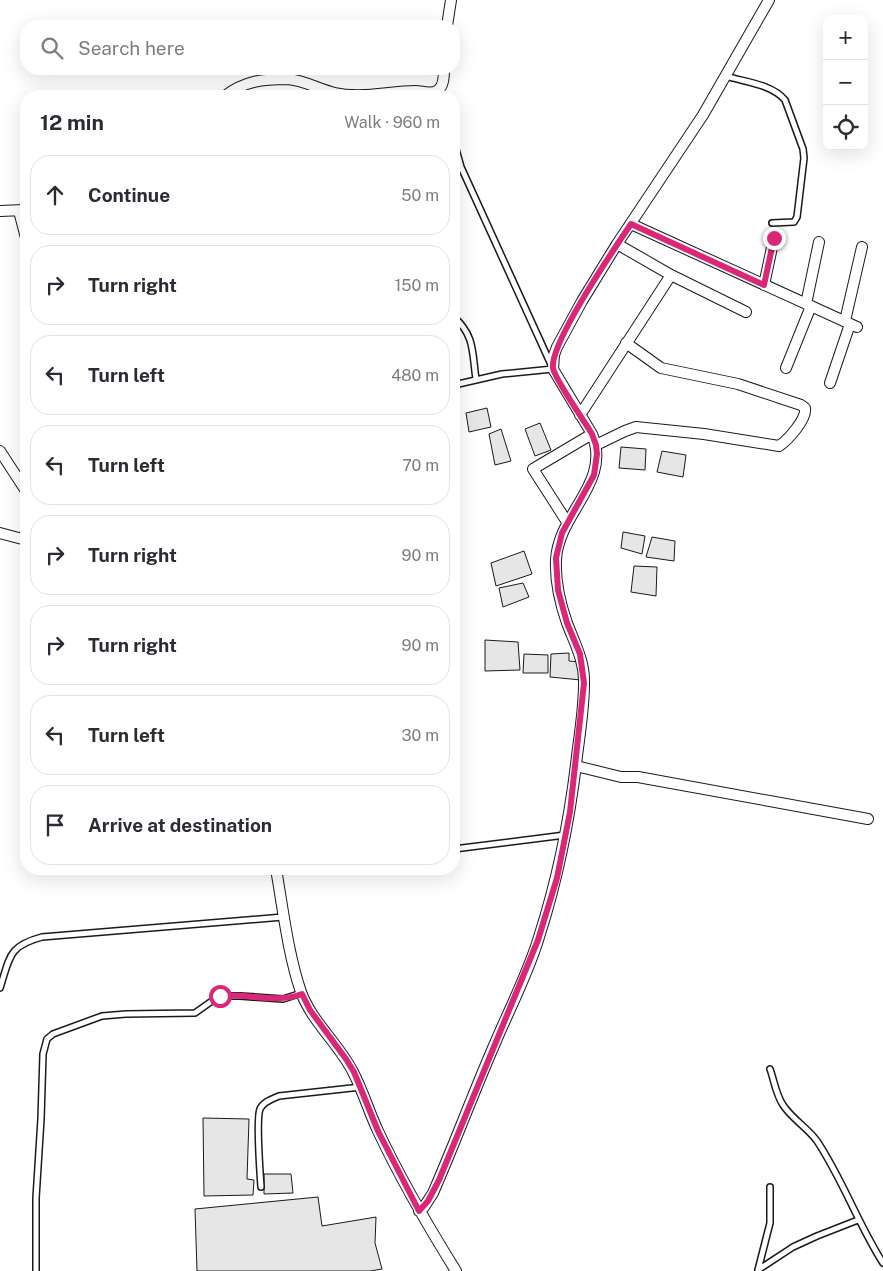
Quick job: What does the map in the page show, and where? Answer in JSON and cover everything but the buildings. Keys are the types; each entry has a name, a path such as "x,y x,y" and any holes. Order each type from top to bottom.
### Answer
{"street":[{"path":"448,20 452,0"},
{"path":"419,1211 428,1201 439,1180 538,940 557,878 576,766 584,683 583,667 580,654 567,623 558,590 556,574 558,545 567,522 586,492 594,475 596,445 592,434 553,369 554,355 582,301 617,244 698,123 769,0"},
{"path":"440,90 444,75"},
{"path":"234,90 255,80 286,79 299,80 326,90"},
{"path":"0,211 20,210"},
{"path":"631,224 851,324"},
{"path":"764,285 774,238"},
{"path":"786,368 808,305 819,242"},
{"path":"617,244 671,275 746,312"},
{"path":"830,383 851,324 862,247"},
{"path":"580,415 671,275"},
{"path":"596,445 636,427 704,434 779,446 785,442 804,418 805,408 801,405 738,384 661,368 626,343"},
{"path":"567,522 533,469 592,434"},
{"path":"0,451 20,482"},
{"path":"0,534 20,539"},
{"path":"576,766 621,777 638,777 868,819"},
{"path":"277,875 284,917 302,994 310,1010 346,1059 378,1131 419,1211 456,1271"}],"lane":[{"path":"726,76 764,87 780,94 785,100 803,149 803,170 797,217 794,222 788,224 772,224"},
{"path":"460,163 553,369 526,371 460,383"},
{"path":"460,322 469,335 476,379"},
{"path":"460,848 565,835"},
{"path":"0,988 10,956 17,947 26,941 42,937 284,917"},
{"path":"36,1271 36,1198 43,1054 47,1039 52,1034 102,1016 195,1013 220,996 283,999 302,994"},
{"path":"770,1069 782,1105 817,1140 853,1205 858,1220 883,1263"},
{"path":"261,1187 259,1120 261,1107 279,1096 360,1087"},
{"path":"758,1270 770,1224 770,1187"},
{"path":"758,1270 793,1247 858,1220"}],"route":[{"path":"220,996 283,999 302,994 310,1010 354,1072 378,1131 419,1211 424,1207 439,1180 538,940 557,878 570,812 581,728 584,683 580,654 567,623 558,590 556,558 558,545 567,522 586,492 594,475 597,454 592,434 553,369 554,355 582,301 631,224 764,285 774,238"}]}
